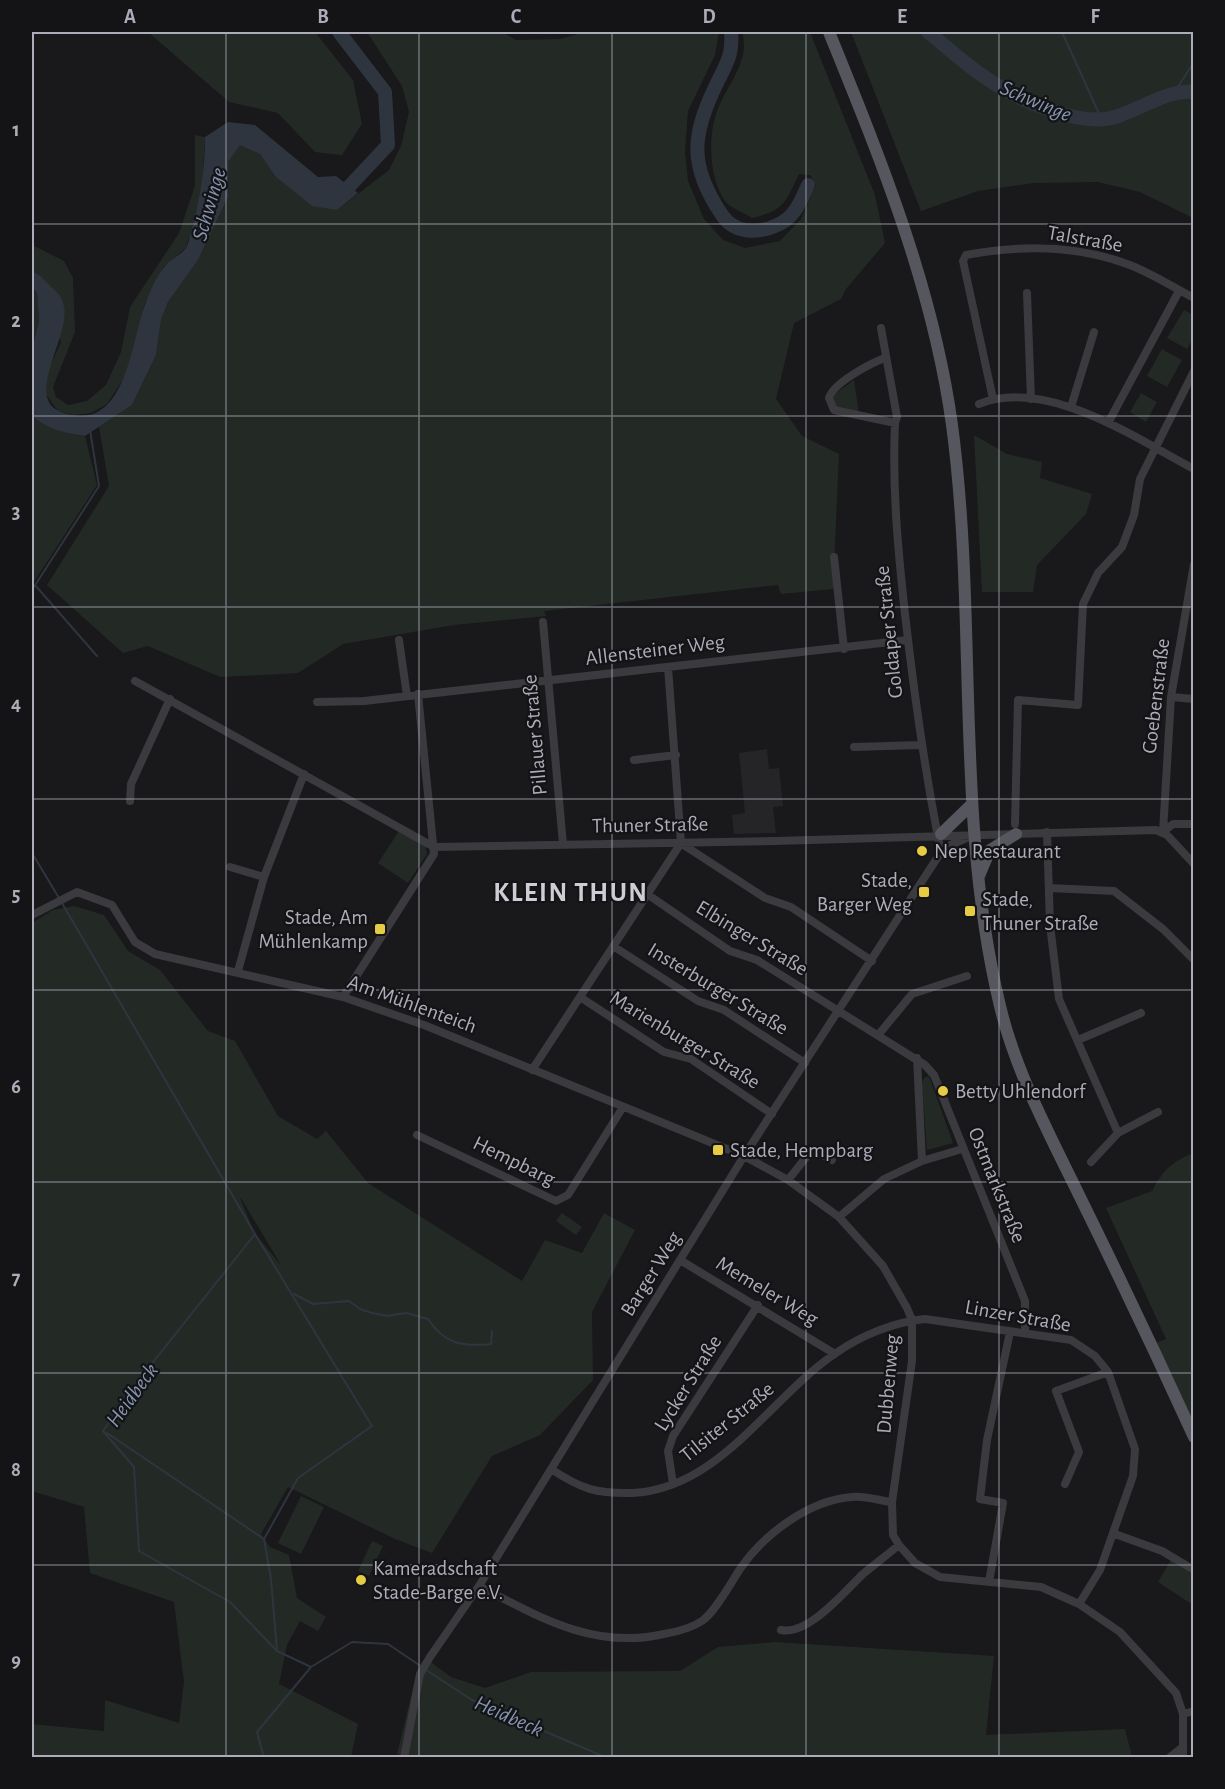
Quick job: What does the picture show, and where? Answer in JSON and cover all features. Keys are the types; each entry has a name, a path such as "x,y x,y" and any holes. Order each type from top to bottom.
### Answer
{"main road":[{"path":"829,32 900,211 927,302 944,375 954,446 962,537 972,836 977,879 1001,1009 1020,1065 1194,1437"},
{"path":"939,835 971,805"},
{"path":"977,879 990,850 1015,829"}],"street":[{"name":"Talstraße","path":"993,399 963,258 1001,248 1051,249 1088,254 1128,264 1194,298"},
{"path":"1108,423 1179,291"},
{"path":"1027,294 1031,399"},
{"name":"Goldaper Straße","path":"881,328 897,417 892,472 908,640 920,745 939,835 940,852"},
{"path":"1071,408 1094,332"},
{"path":"885,358 872,363 833,389 829,399 834,410 840,413 895,423"},
{"path":"1015,829 1018,700 1078,705 1083,604 1098,573 1122,547 1134,515 1140,479 1153,448 1194,371"},
{"path":"979,405 993,399 1031,399 1071,408 1108,423 1194,469"},
{"path":"834,557 844,649"},
{"name":"Goebenstraße","path":"1163,832 1171,697 1194,564"},
{"name":"Pillauer Straße","path":"543,622 563,844"},
{"path":"399,640 407,696"},
{"name":"Allensteiner Weg","path":"317,702 407,696 804,650 844,649 908,640"},
{"path":"532,1070 681,843 668,667"},
{"path":"135,681 434,847"},
{"path":"343,997 434,854 418,694"},
{"path":"1171,697 1194,699"},
{"path":"130,801 131,784 170,699"},
{"path":"854,747 920,745"},
{"path":"634,760 676,755"},
{"path":"238,971 264,878 304,774"},
{"name":"Thuner Straße","path":"434,847 972,836 1015,829 1047,832 1156,830 1163,832 1173,824 1194,824"},
{"path":"1047,832 1050,925 1059,999 1118,1133"},
{"path":"1163,832 1194,864"},
{"path":"940,852 972,836"},
{"path":"681,843 765,898 791,907 872,961"},
{"name":"Barger Weg","path":"404,1758 420,1674 430,1657 479,1586 744,1156 872,961 940,852"},
{"path":"230,867 264,878"},
{"path":"1049,888 1114,891 1162,929 1194,960"},
{"name":"Am Mühlenteich","path":"32,915 77,892 112,905 135,942 155,954 238,971 343,997 424,1025 744,1156"},
{"name":"Elbinger Straße","path":"647,894 730,951 757,960 835,1010 840,1010"},
{"name":"Insterburger Straße","path":"613,946 698,1001 724,1010 805,1063"},
{"path":"879,1034 912,994 967,976"},
{"name":"Marienburger Straße","path":"580,997 664,1052 691,1059 772,1113"},
{"name":"Ostmarkstraße","path":"840,1010 917,1058 934,1075 1025,1301 1025,1332"},
{"path":"1078,1040 1141,1013"},
{"path":"917,1058 922,1161"},
{"name":"Hempbarg","path":"417,1135 556,1201 568,1195 623,1107"},
{"path":"1091,1162 1118,1133 1158,1112"},
{"path":"839,1217 884,1179 922,1161 962,1149"},
{"path":"788,1180 812,1150 832,1160"},
{"name":"Dubbenweg","path":"744,1156 788,1180 839,1217 883,1266 912,1320 912,1361 892,1502 892,1534 899,1545"},
{"name":"Memeler Weg","path":"680,1260 758,1305 835,1354"},
{"name":"Lycker Straße","path":"673,1484 668,1451 673,1436 758,1305"},
{"name":"Linzer Straße","path":"912,1320 925,1319 1071,1340 1095,1356 1108,1372"},
{"name":"Tilsiter Straße","path":"551,1469 576,1486 605,1494 650,1492 695,1475 723,1454 835,1354 868,1334 912,1320"},
{"path":"989,1582 1003,1503 980,1499 987,1440 1010,1332"},
{"path":"1065,1484 1079,1452 1056,1391 1108,1372 1135,1449 1133,1476 1115,1534 1100,1570 1079,1604"},
{"path":"479,1586 563,1626 610,1639 640,1640 677,1631 704,1620 745,1563 788,1523 814,1506 852,1496 892,1502"},
{"path":"1115,1534 1162,1551 1194,1570"},
{"path":"781,1630 800,1628 820,1615 899,1545 915,1563 940,1577 1041,1587 1079,1604 1120,1632 1176,1693 1183,1714 1183,1758"},
{"path":"1183,1714 1194,1711"},
{"path":"1169,1758 1183,1747"}],"shaded area":[{"path":"148,32 315,32 353,80 362,124 342,155 315,152 278,113 229,102"},
{"path":"367,32 502,32 516,40 560,39 585,32 719,32 715,55 688,111 685,151 688,181 704,219 723,240 745,248 780,241 801,219 816,185 810,175 799,174 783,204 771,212 752,218 730,206 719,191 713,167 711,140 716,115 741,60 744,42 742,32 810,32 875,195 885,243 846,289 841,299 794,323 776,399 802,436 839,454 833,589 781,594 778,585 544,611 546,616 454,625 343,644 298,673 220,677 148,646 123,653 47,585 109,486 99,427 132,405 156,355 161,320 168,302 198,260 228,197 228,162 240,144 260,154 275,176 337,210 389,170 401,146 409,112 402,86"},
{"path":"851,32 1193,32 1193,218 1140,192 1098,182 1034,183 978,191 921,211"},
{"path":"195,135 205,137 202,189 186,248 164,266 145,303 128,372 107,404 91,413 73,415 58,411 45,393 46,375 61,342 38,274 32,271 32,245 64,261 73,278 75,332 53,387 56,397 68,405 87,401 106,385 121,352 130,307 179,233 195,186"},
{"path":"32,287 37,293 39,321 32,349"},
{"path":"1184,310 1193,315 1193,338 1187,349 1167,338"},
{"path":"1162,349 1182,360 1167,387 1147,376"},
{"path":"854,380 859,414 836,407 832,396"},
{"path":"1141,393 1157,402 1146,422 1130,412"},
{"path":"32,416 57,430 85,436 97,485 32,585"},
{"path":"974,435 1007,454 1042,462 1040,478 1092,494 1086,514 1037,565 1033,592 982,592"},
{"path":"767,749 769,769 779,768 783,806 773,807 776,833 734,834 732,815 745,813 739,753"},
{"path":"399,831 425,845 427,854 408,883 378,863"},
{"path":"74,906 104,915 128,951 160,970 208,1031 235,1041 278,1116 317,1139 326,1131 368,1183 522,1281 545,1240 582,1253 604,1213 635,1230 592,1312 593,1380 540,1435 492,1456 432,1553 395,1539 288,1487 261,1534 270,1547 289,1555 297,1598 326,1617 318,1631 300,1621 287,1645 279,1684 358,1724 351,1757 32,1757 32,1724 104,1731 105,1700 179,1723 184,1682 174,1602 90,1573 84,1507 32,1491 32,923 53,910","holes":["241,1198 281,1265 255,1234"]},
{"path":"929,1076 953,1143 927,1150 922,1084 924,1078"},
{"path":"1193,1153 1193,1424 1156,1343 1166,1339 1106,1208 1152,1191 1160,1177 1169,1168"},
{"path":"562,1213 582,1227 576,1235 556,1221"},
{"path":"301,1496 324,1507 301,1554 278,1543"},
{"path":"372,1541 383,1546 369,1576 358,1571"},
{"path":"1171,1560 1193,1575 1193,1605 1158,1582"},
{"path":"775,1642 994,1656 986,1735 1125,1729 1132,1757 406,1758 397,1754 418,1668 425,1658 451,1677 485,1688 531,1672 680,1671 718,1647"}],"water":[{"path":"228,122 255,125 318,177 336,176 358,193 337,210 312,206 275,176 260,154 240,145 228,162 228,197 198,260 168,302 161,320 156,355 132,405 85,436 44,425 32,416 32,349 39,321 37,293 32,287 32,271 56,291 63,303 62,331 47,379 46,393 50,404 61,412 83,416 100,411 113,398 123,380 146,302 157,278 167,264 188,244 201,184 205,137"}],"waterway":[{"name":"Schwinge","path":"335,192 343,193 388,145 385,92 339,32"},
{"path":"731,32 728,58 702,118 697,149 703,180 711,197 727,221 739,228 753,231 768,229 782,223 792,215 808,185"},
{"name":"Schwinge","path":"928,32 971,67 999,86 1048,110 1066,115 1100,119 1115,117 1163,97 1194,92"},
{"path":"1062,32 1101,118"},
{"path":"1174,93 1194,62"},
{"path":"32,590 99,486 90,430"},
{"path":"35,585 97,656"},
{"name":"Heidbeck","path":"32,853 59,898"},
{"name":"Heidbeck","path":"62,903 255,1234 142,1376 103,1431 134,1467 139,1551 230,1602 277,1651 311,1667 352,1642 388,1644 422,1667"},
{"path":"255,1234 372,1426 298,1478 264,1539 271,1579 277,1651"},
{"path":"294,1294 313,1304 349,1301 360,1309 372,1313 387,1316 406,1313 428,1319 441,1334 463,1344 491,1344 492,1331"},
{"path":"107,1433 264,1539"},
{"path":"264,1758 257,1732 311,1667"},
{"name":"Heidbeck","path":"426,1670 472,1700 607,1758"}],"place":[{"name":"Nep Restaurant","path":"922,851"},
{"name":"Stade, Barger Weg","path":"924,892"},
{"name":"Stade, Thuner Straße","path":"970,911"},
{"name":"Stade, Am Mühlenkamp","path":"380,929"},
{"name":"Betty Uhlendorf","path":"943,1091"},
{"name":"Stade, Hempbarg","path":"718,1150"},
{"name":"Kameradschaft Stade-Barge e.V.","path":"361,1580"}],"district":[{"name":"KLEIN THUN","path":"571,892"}]}
